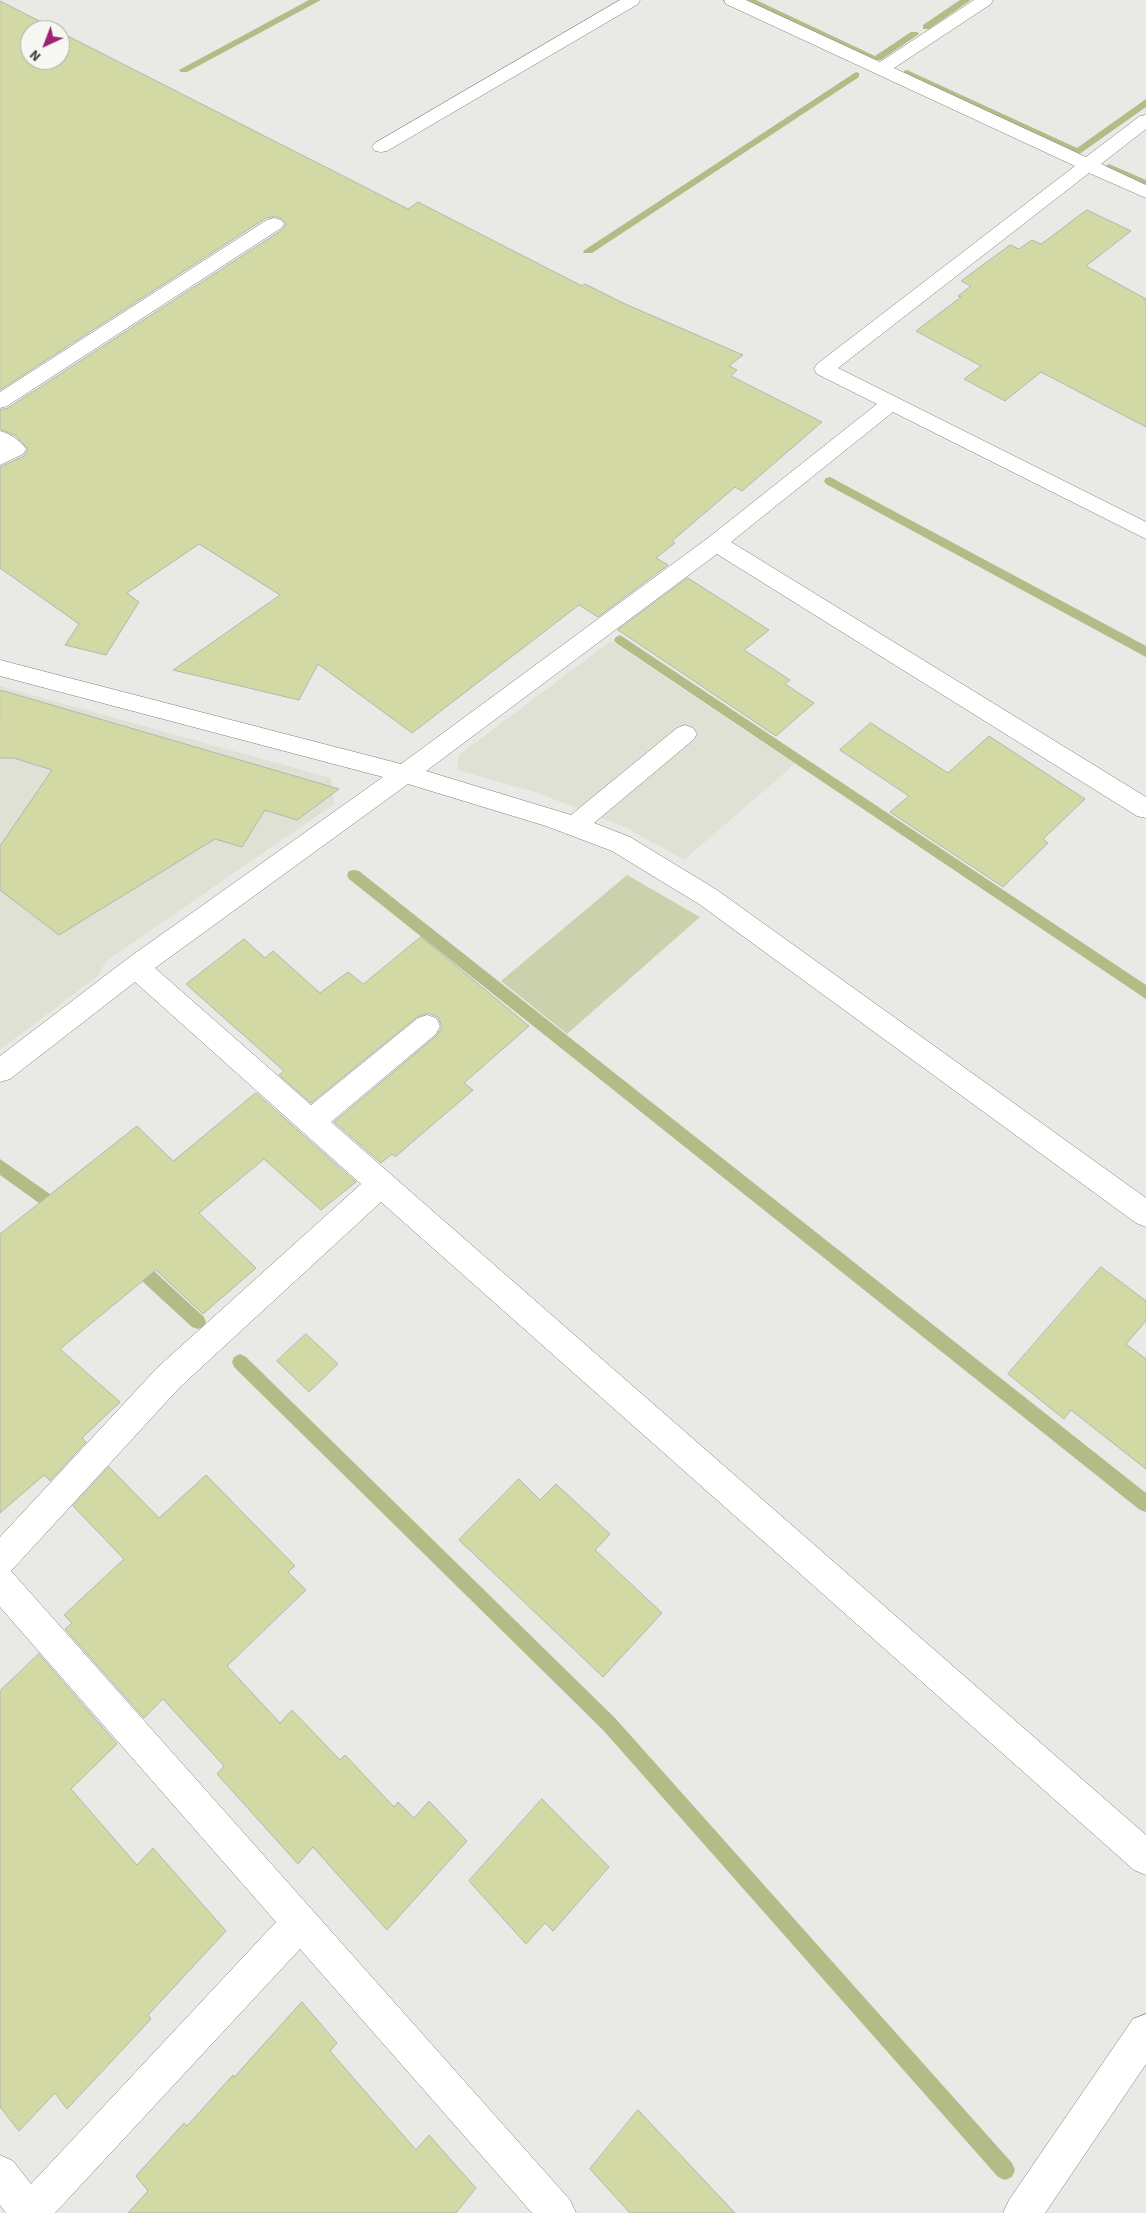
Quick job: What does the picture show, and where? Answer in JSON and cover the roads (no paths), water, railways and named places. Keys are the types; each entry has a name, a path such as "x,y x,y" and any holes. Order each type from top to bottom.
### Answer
{"street":[{"path":"381,147 632,0"},
{"path":"732,0 1146,192"},
{"path":"881,69 985,0"},
{"path":"1146,120 824,370 1146,531"},
{"path":"0,401 274,224"},
{"path":"0,1071 136,967 405,774 716,543 891,403"},
{"path":"0,438 15,449 0,458"},
{"path":"716,543 1146,809"},
{"path":"0,668 405,774 574,826 621,844 708,896 1146,1214"},
{"path":"574,826 684,734"},
{"path":"136,967 1146,1858"},
{"path":"311,1122 427,1026"},
{"path":"0,1560 168,1377 382,1184"},
{"path":"0,1583 557,2213"},
{"path":"0,2174 29,2213 300,1923"},
{"path":"1022,2213 1146,2032"}],"waterway":[{"path":"184,70 316,0"},
{"path":"749,0 871,57"},
{"path":"926,27 966,0"},
{"path":"878,58 914,34"},
{"path":"907,73 1078,152 1146,102"},
{"path":"588,251 856,75"},
{"path":"1109,167 1146,184"},
{"path":"830,481 1146,652"},
{"path":"620,640 1146,993"},
{"path":"354,875 1146,1504"},
{"path":"0,1166 62,1211"},
{"path":"135,1264 198,1322"},
{"path":"240,1362 609,1724 1005,2170"}]}
